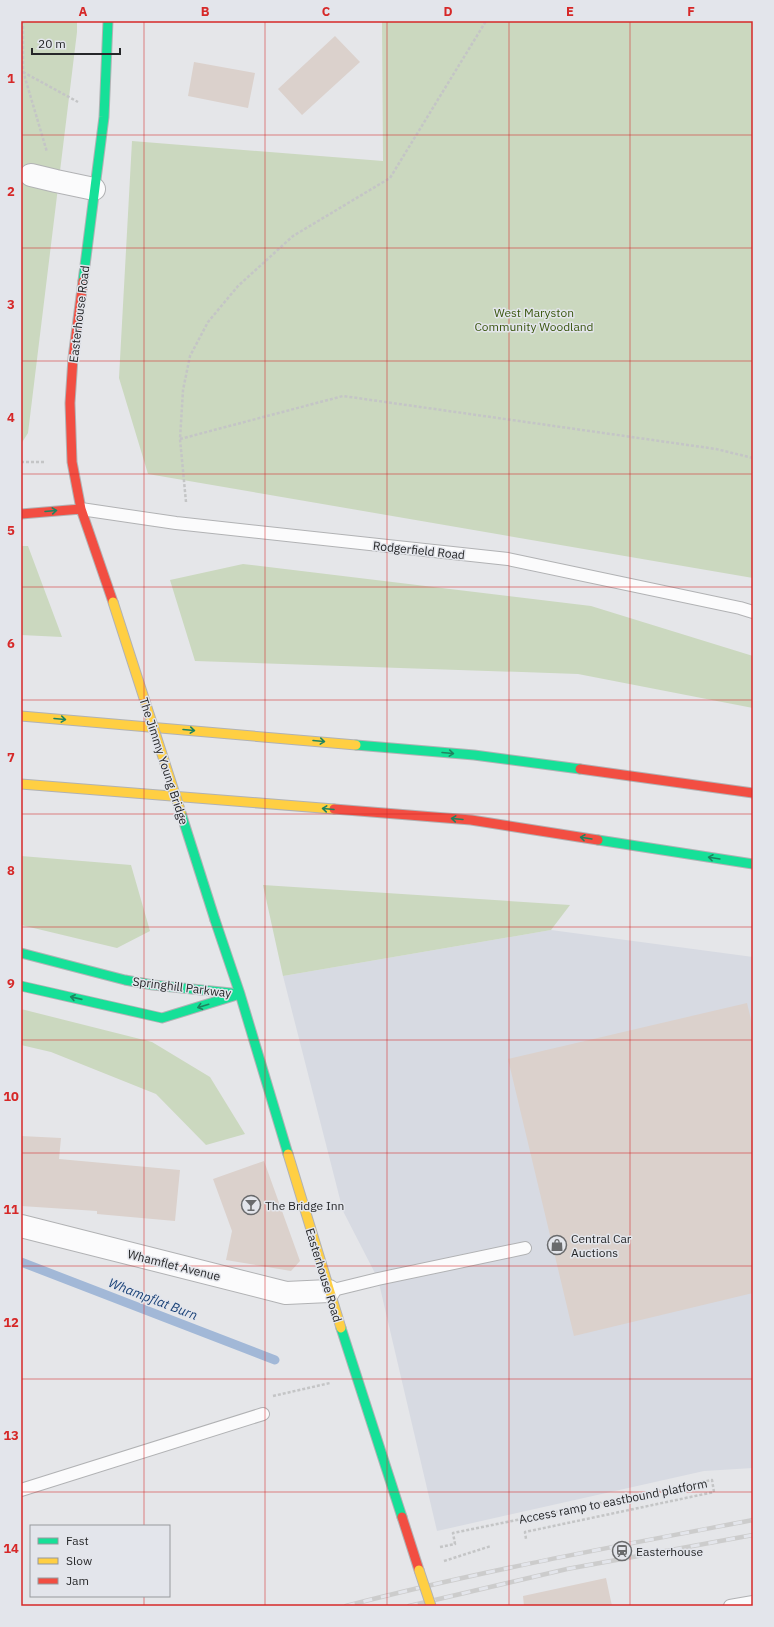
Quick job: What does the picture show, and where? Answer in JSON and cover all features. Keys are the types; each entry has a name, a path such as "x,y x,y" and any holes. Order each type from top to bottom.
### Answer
{"main road":[{"name":"Easterhouse Road","path":"108,21 104,117 73,358 70,402 72,462 81,509 113,602"},
{"path":"21,514 81,509"},
{"name":"The Jimmy Young Bridge","path":"113,602 215,920"},
{"path":"21,716 474,755 753,793"},
{"path":"21,784 471,820 753,864"},
{"name":"Easterhouse Road","path":"215,920 240,994 356,1378 431,1606"},
{"name":"Springhill Parkway","path":"21,953 146,984 240,994"},
{"name":"Springhill Parkway","path":"21,986 162,1018 240,994"}],"street":[{"path":"26,173 56,182 94,189"},
{"name":"Whamflet Avenue","path":"21,1226 286,1293 329,1292"}],"lane":[{"name":"Rodgerfield Road","path":"81,509 188,525 508,559 753,612"},
{"path":"329,1292 378,1279 525,1248"},
{"path":"21,1490 263,1414"},
{"path":"730,1606 753,1602"}],"path":[{"path":"23,21 22,71 56,182"},
{"path":"188,525 180,438 183,390 190,356 208,322 238,286 293,236 390,178 486,21"},
{"path":"22,71 104,117"},
{"path":"180,438 343,396 716,449 753,458"},
{"path":"269,1397 283,1392 356,1378"},
{"name":"Access ramp to eastbound platform","path":"414,1552 455,1544 453,1533 712,1480 714,1492 525,1532 526,1539"},
{"path":"419,1570 491,1546"}],"shaded area":[{"name":"Central Car Auctions","path":"551,930 753,957 753,1468 704,1471 437,1531 378,1279 343,1211 283,976"}],"green space":[{"path":"21,21 77,21 77,32 28,433 21,444"},
{"name":"West Maryston Community Woodland","path":"382,21 753,21 753,578 148,474 119,378 132,141 383,161"},
{"path":"21,546 28,546 62,637 21,635"},
{"path":"243,564 591,606 753,656 753,708 578,674 195,661 170,580"},
{"path":"21,856 131,865 150,931 117,948 21,925"},
{"path":"263,885 570,905 551,930 283,976"},
{"path":"21,1009 152,1042 210,1077 245,1134 206,1145 156,1094 51,1052 21,1045"}],"building":[{"path":"335,36 360,62 302,115 278,89"},
{"path":"194,62 255,73 248,108 188,96"},
{"path":"747,1003 753,1028 753,1293 574,1336 508,1059"},
{"path":"21,1136 61,1138 59,1159 180,1170 175,1221 97,1214 97,1211 21,1206"},
{"name":"The Bridge Inn","path":"264,1161 300,1261 291,1271 226,1260 232,1231 213,1179"},
{"path":"606,1578 612,1606 524,1606 523,1596"}],"waterway":[{"name":"Whampflat Burn","path":"21,1262 275,1360"}],"railway":[{"path":"346,1606 498,1570 753,1520"},
{"path":"409,1606 567,1569 753,1535"}],"traffic: fast":[{"path":"83,281 104,117 108,21"},
{"path":"356,745 474,755 580,769"},
{"path":"181,813 215,920"},
{"path":"598,840 753,864"},
{"path":"215,920 240,994 288,1154"},
{"path":"21,953 125,980 153,985 231,993"},
{"path":"21,986 162,1018 240,994"},
{"path":"341,1328 402,1517"}],"traffic: slow":[{"path":"113,602 181,813"},
{"path":"21,716 356,745"},
{"path":"21,784 334,809"},
{"path":"288,1154 341,1328"},
{"path":"419,1570 431,1606"}],"traffic: jam":[{"path":"83,281 73,358 70,403 72,462 81,509 113,602"},
{"path":"21,514 81,509"},
{"path":"580,769 753,793"},
{"path":"334,809 471,820 598,840"},
{"path":"402,1517 419,1570"}],"place":[{"name":"The Bridge Inn","path":"251,1205"},
{"name":"Central Car Auctions","path":"557,1245"},
{"name":"Easterhouse","path":"622,1551"}]}
